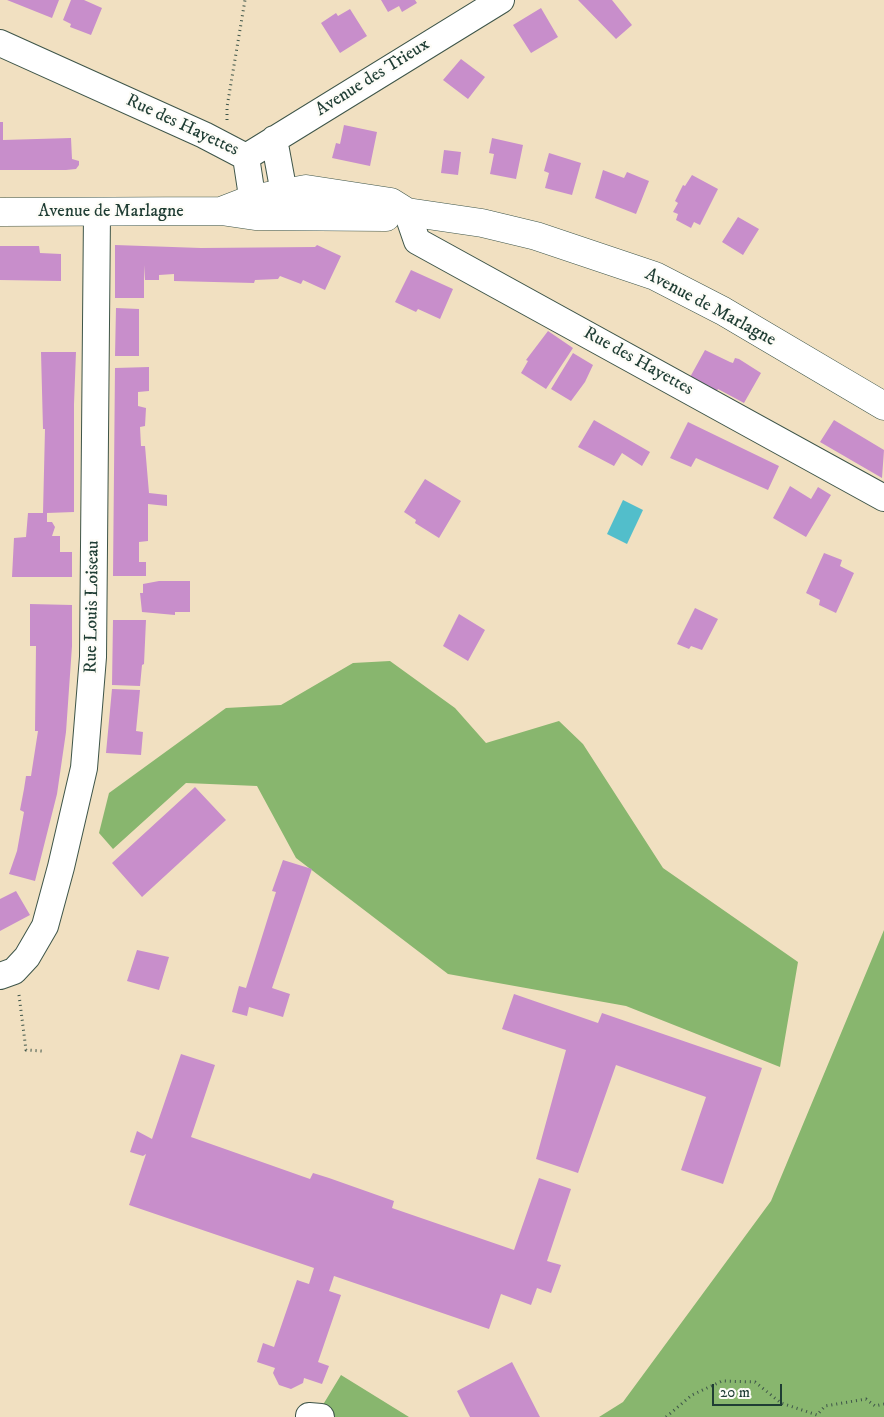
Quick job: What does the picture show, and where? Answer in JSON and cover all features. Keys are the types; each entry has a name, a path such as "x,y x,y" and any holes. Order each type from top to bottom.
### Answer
{"main road":[{"name":"Avenue de Marlagne","path":"253,207 284,193 306,189 391,202 408,212 482,223 536,236 654,276 723,311 884,406"},
{"name":"Avenue de Marlagne","path":"0,212 221,211 253,207 390,217 408,212"}],"street":[{"name":"Avenue des Trieux","path":"237,152 274,139 500,0"},
{"name":"Rue des Hayettes","path":"0,43 237,152 253,207"},
{"path":"274,139 284,193"},
{"name":"Rue Louis Loiseau","path":"9,981 14,970 27,957 45,926 84,768 93,657 96,212"},
{"name":"Rue des Hayettes","path":"408,212 418,241 884,498"}],"path":[{"path":"237,152 227,107 245,0"},
{"path":"9,981 26,1050 42,1051"},
{"path":"666,1417 692,1395 722,1381 755,1382 781,1403 817,1414 825,1406 866,1399 875,1406 884,1404"}],"green space":[{"path":"390,661 455,708 486,743 559,721 583,744 663,868 798,962 780,1067 626,1006 448,974 296,858 257,786 186,783 113,849 99,833 109,793 226,708 281,705 353,663"},
{"path":"884,930 884,1417 599,1417 623,1402 771,1201"},
{"path":"341,1375 409,1417 332,1417 321,1408"}],"water":[{"path":"623,500 643,510 627,544 607,534"}],"building":[{"path":"7,0 59,0 52,18"},
{"path":"71,0 84,0 102,8 91,35 70,27 71,24 63,20"},
{"path":"381,0 415,0 417,3 402,12 399,6 388,12"},
{"path":"578,0 612,0 632,25 616,39"},
{"path":"541,8 558,37 531,53 513,25"},
{"path":"350,9 367,36 340,53 321,23 336,13 338,16"},
{"path":"461,59 485,77 468,99 443,80"},
{"path":"0,122 3,122 3,140 71,138 72,159 79,161 79,165 76,169 66,170 0,170"},
{"path":"344,125 377,132 370,166 332,158 336,143 340,144"},
{"path":"492,138 523,145 516,179 490,174 494,154 489,153"},
{"path":"444,150 461,152 458,175 441,173"},
{"path":"549,153 581,163 572,195 545,188 549,173 544,171"},
{"path":"603,170 624,178 627,172 649,181 636,214 595,198"},
{"path":"692,175 718,189 700,225 694,222 691,228 676,220 678,214 673,212 678,203 675,201 683,185 685,186"},
{"path":"738,217 759,229 743,255 722,242"},
{"path":"115,245 201,248 315,247 317,245 341,256 325,290 303,280 301,284 280,276 278,279 255,280 254,283 174,281 174,274 159,275 159,280 145,280 144,265 144,298 115,298"},
{"path":"0,246 39,246 40,253 61,254 61,281 0,280"},
{"path":"411,270 453,289 440,319 418,309 416,312 395,302"},
{"path":"116,308 139,309 139,356 115,356"},
{"path":"548,331 573,348 546,389 521,373 528,361 526,360"},
{"path":"705,350 733,363 735,358 739,359 761,373 744,403 718,389 715,394 689,379"},
{"path":"41,352 76,352 74,512 47,513 47,522 52,522 55,527 52,536 60,536 60,552 72,552 72,577 12,577 14,538 26,537 28,513 43,513 45,429 43,429"},
{"path":"573,353 593,365 585,382 571,401 551,389"},
{"path":"149,367 149,391 138,392 138,406 146,408 145,426 140,427 141,446 145,446 149,493 167,495 167,506 148,504 148,541 139,542 139,562 146,562 146,576 113,576 115,368"},
{"path":"594,420 650,452 642,466 622,453 614,466 578,447"},
{"path":"834,420 884,450 882,478 820,442"},
{"path":"688,422 779,466 768,490 696,458 691,467 670,458"},
{"path":"425,479 461,501 439,538 415,523 416,520 404,512"},
{"path":"790,486 811,499 818,487 831,495 806,537 773,518"},
{"path":"824,553 842,560 840,566 854,573 836,613 819,605 820,600 806,593"},
{"path":"159,581 190,581 190,612 175,612 175,615 142,612 140,593 143,593 143,584"},
{"path":"30,604 72,605 72,646 66,732 57,794 35,881 9,874 17,851 24,812 20,810 26,776 31,776 38,731 35,731 36,646 30,646"},
{"path":"695,608 718,619 702,650 691,646 689,649 677,644"},
{"path":"459,614 485,630 468,661 443,646"},
{"path":"113,620 146,620 144,664 142,665 140,686 112,685"},
{"path":"112,689 140,690 136,731 143,732 141,755 106,753"},
{"path":"195,787 226,820 142,897 112,863"},
{"path":"283,860 312,869 272,988 290,994 283,1017 249,1007 247,1016 232,1012 239,986 246,988 276,892 272,891"},
{"path":"16,891 30,915 0,931 0,899"},
{"path":"137,950 169,957 159,990 127,981"},
{"path":"514,994 598,1023 602,1013 762,1068 723,1184 681,1170 706,1097 616,1065 578,1173 536,1159 566,1050 502,1029"},
{"path":"181,1054 215,1065 191,1137 310,1179 313,1173 329,1178 394,1201 392,1208 514,1250 539,1178 571,1189 547,1261 561,1265 551,1293 537,1288 531,1305 501,1294 489,1329 334,1276 329,1291 341,1295 318,1362 329,1366 322,1384 304,1378 303,1383 291,1389 279,1385 273,1373 275,1368 257,1362 263,1343 274,1347 297,1280 309,1284 314,1268 129,1205 146,1154 143,1156 130,1152 137,1131 152,1139"},
{"path":"512,1362 540,1417 470,1417 457,1391"}]}
